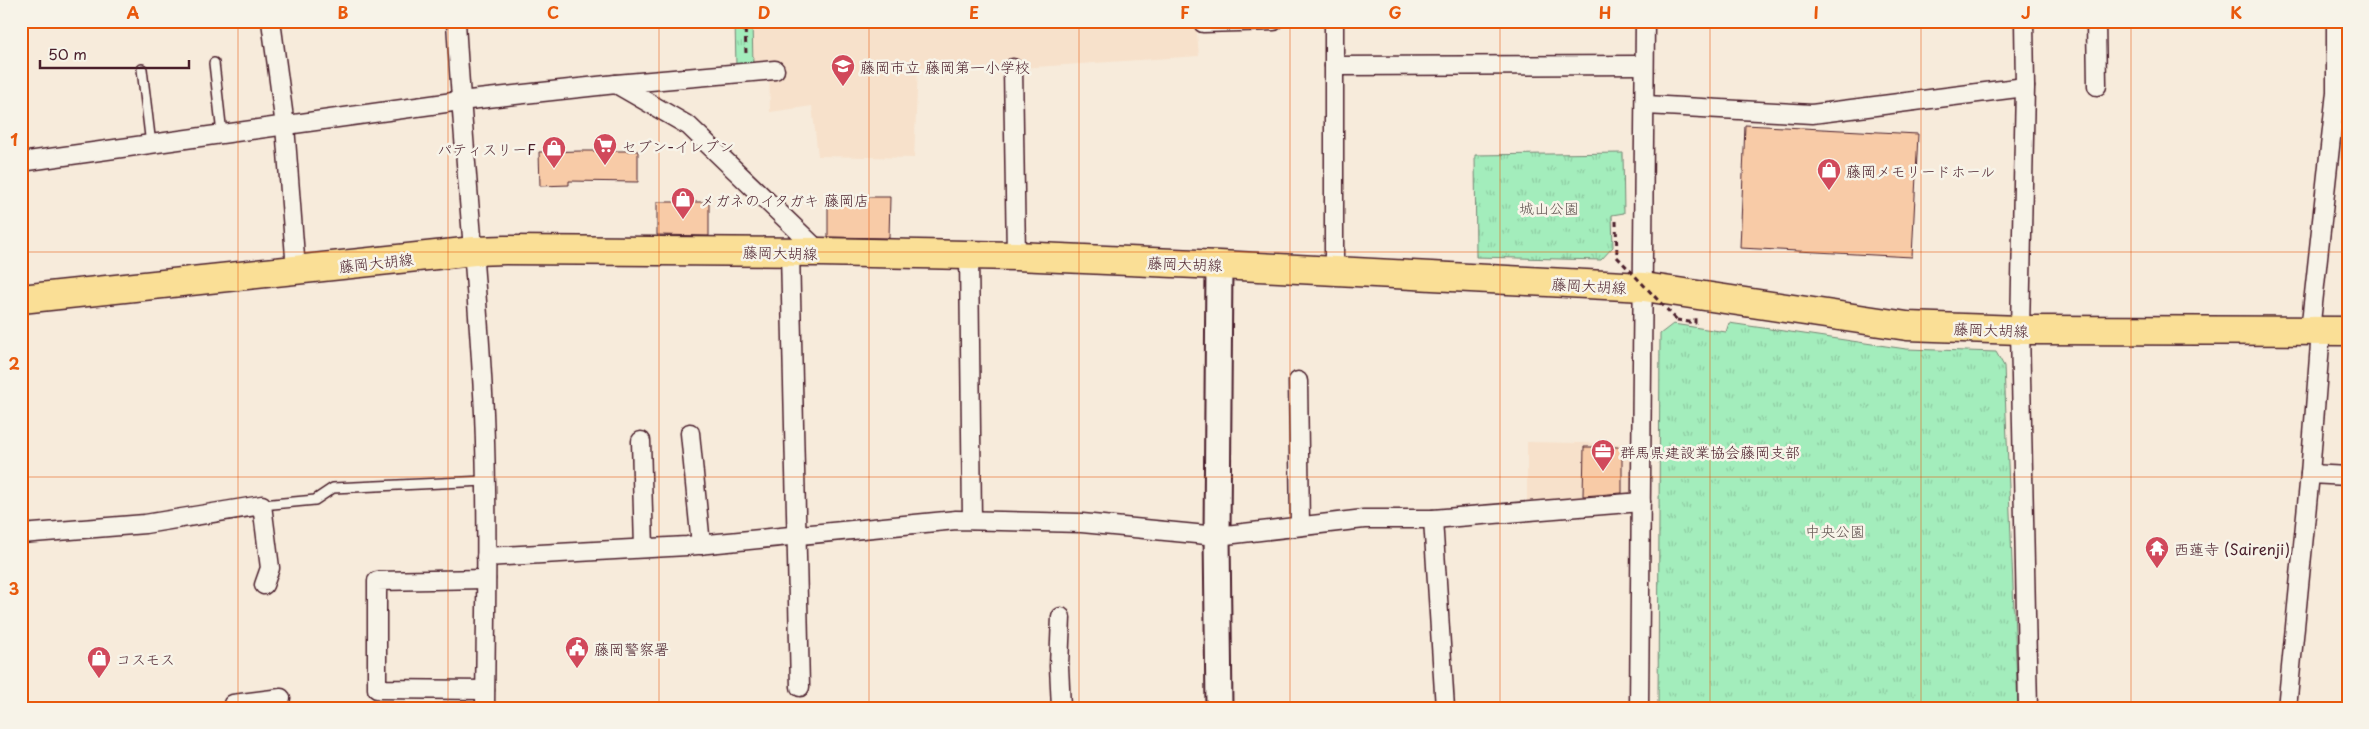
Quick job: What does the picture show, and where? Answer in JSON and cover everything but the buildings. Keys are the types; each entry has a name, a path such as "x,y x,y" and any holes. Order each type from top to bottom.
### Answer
{"main road":[{"name":"藤岡大胡線","path":"21,299 474,251 820,252 1016,256 1644,288 1906,326 2020,330 2348,331"}],"street":[{"path":"271,21 285,126 296,270"},
{"path":"456,21 460,101 474,251 484,414 486,557 486,579 485,699 377,689 377,581 486,579"},
{"path":"1203,23 1274,21"},
{"path":"1334,21 1334,271"},
{"path":"1639,708 1646,105 1644,65 1645,21"},
{"path":"2024,21 2020,330 2028,708"},
{"path":"2096,21 2097,86"},
{"path":"2287,708 2310,474 2316,331 2336,92 2336,21"},
{"path":"1334,66 1644,65"},
{"path":"1013,68 1016,256"},
{"path":"21,162 460,101 616,84 775,70"},
{"path":"616,84 689,126 820,252"},
{"path":"1646,105 1812,114 2024,87"},
{"path":"790,252 795,535 800,687"},
{"path":"969,256 972,520"},
{"path":"1219,265 1217,536 1219,708"},
{"path":"1298,381 1300,526"},
{"path":"690,433 702,545"},
{"path":"641,441 644,548"},
{"path":"2310,474 2348,476"},
{"path":"486,557 702,545 972,520 1082,523 1217,536 1364,519 1433,519 1642,502"},
{"path":"21,534 145,524 262,505 270,568 264,585"},
{"path":"1433,519 1445,708"},
{"path":"1060,708 1061,617"},
{"path":"234,708 233,704 281,698"}],"lane":[{"path":"214,63 222,134"},
{"path":"142,69 151,145"},
{"path":"262,505 316,500 333,488 485,481"}],"path":[{"path":"745,21 746,73"},
{"path":"1616,221 1618,257 1677,320 1695,323"},
{"path":"1617,237 1624,236"}],"shaded area":[{"name":"藤岡市立 藤岡第一小学校","path":"752,21 1196,21 1199,56 1020,68 918,68 914,158 818,156 812,106 770,112 769,64 753,65"},
{"path":"1527,442 1631,444 1631,495 1527,506"}],"green space":[{"path":"735,21 752,21 753,65 736,67"},
{"name":"城山公園","path":"1623,153 1624,213 1612,215 1613,247 1601,260 1476,257 1475,155"},
{"name":"中央公園","path":"1729,323 1906,349 1996,352 2004,366 2018,708 1658,708 1660,334 1673,324 1726,332"}],"place":[{"name":"藤岡市立 藤岡第一小学校","path":"843,87"},
{"name":"セブン-イレブン","path":"605,166"},
{"name":"パティスリーF","path":"554,169"},
{"name":"藤岡メモリードホール","path":"1829,191"},
{"name":"メガネのイタガキ 藤岡店","path":"683,220"},
{"name":"群馬県建設業協会藤岡支部","path":"1603,472"},
{"name":"西蓮寺 (Sairenji)","path":"2157,569"},
{"name":"藤岡警察署","path":"577,669"},
{"name":"コスモス","path":"99,679"}]}
